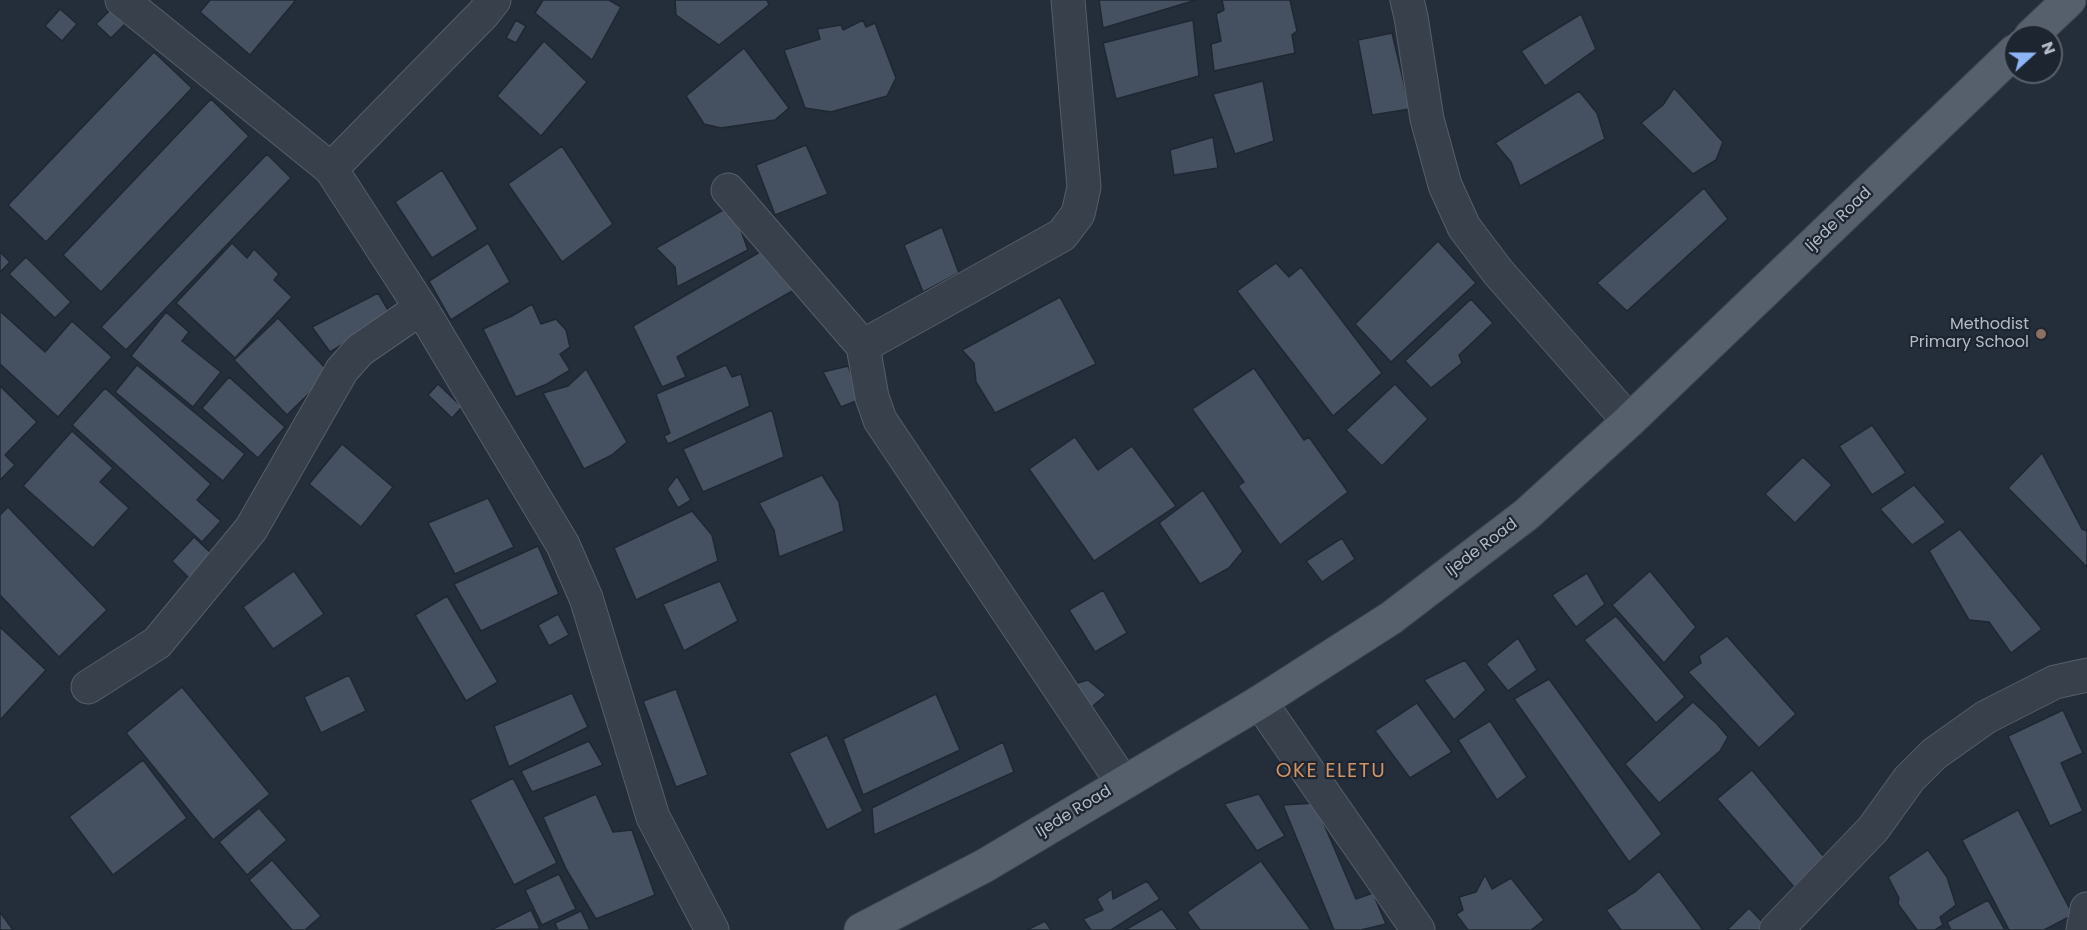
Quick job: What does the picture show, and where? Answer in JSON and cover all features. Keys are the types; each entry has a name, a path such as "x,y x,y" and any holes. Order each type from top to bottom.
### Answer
{"main road":[{"path":"2044,24 2069,0"},
{"name":"Ijede Road","path":"861,930 984,866 1260,702 1392,618 1527,514 1629,421 2003,63"}],"street":[{"path":"122,0 331,169 422,308 563,545 586,598 653,817 712,930"},
{"path":"331,169 483,14 494,0"},
{"path":"863,346 1062,235 1078,214 1084,187 1068,0"},
{"path":"1407,0 1427,119 1445,184 1464,227 1498,272 1629,421"},
{"path":"728,190 863,346 872,397 880,420 1123,783"},
{"path":"88,687 157,643 251,530 342,370 360,350 422,308"},
{"path":"1776,930 1873,829 1910,779 1934,754 1986,717 2055,682 2087,675"},
{"path":"1260,702 1418,930"},
{"path":"2084,930 2087,909"}],"building":[{"path":"210,0 296,0 250,55 200,12"},
{"path":"543,0 609,0 621,7 592,60 535,13"},
{"path":"675,0 767,0 769,5 719,45 676,15"},
{"path":"1099,0 1196,0 1103,28"},
{"path":"1222,0 1290,0 1297,31 1292,35 1295,53 1214,71 1211,44 1221,41 1216,14 1224,10"},
{"path":"60,9 77,24 62,41 45,26"},
{"path":"110,10 125,24 111,38 96,24"},
{"path":"1581,14 1596,49 1545,86 1521,51"},
{"path":"516,20 526,26 516,43 506,38"},
{"path":"863,20 866,27 875,23 896,78 887,96 831,112 805,108 784,50 820,39 817,29 841,25 843,30"},
{"path":"1193,20 1199,76 1116,99 1103,43"},
{"path":"1392,33 1410,109 1372,115 1358,40"},
{"path":"544,41 587,82 541,136 497,96"},
{"path":"744,48 789,108 775,120 721,128 704,124 686,96"},
{"path":"154,52 192,88 46,242 8,205"},
{"path":"1263,81 1274,141 1235,154 1213,94"},
{"path":"1674,88 1723,142 1716,160 1693,174 1641,123 1663,105"},
{"path":"1579,91 1597,113 1605,139 1520,186 1511,162 1495,143"},
{"path":"211,99 249,136 101,292 63,255"},
{"path":"1213,137 1218,168 1174,175 1170,150"},
{"path":"806,145 828,194 775,215 756,165"},
{"path":"562,146 613,224 562,262 508,184"},
{"path":"267,154 291,178 126,350 101,327"},
{"path":"442,170 478,229 432,258 395,202"},
{"path":"1704,188 1728,219 1627,311 1597,283"},
{"path":"723,210 739,225 748,250 677,287 675,267 656,248"},
{"path":"942,227 959,273 923,292 904,245"},
{"path":"1438,241 1476,283 1391,362 1355,324"},
{"path":"232,243 247,258 254,249 279,274 274,280 292,297 235,358 176,303"},
{"path":"488,243 510,282 451,320 429,281"},
{"path":"765,249 794,290 677,357 686,377 662,387 633,326"},
{"path":"0,252 10,262 0,272"},
{"path":"26,257 71,302 55,318 9,274"},
{"path":"1276,263 1289,277 1301,267 1382,373 1333,416 1237,291"},
{"path":"378,293 391,315 330,352 312,327"},
{"path":"1060,297 1096,364 995,413 976,382 974,363 962,350"},
{"path":"1471,299 1493,323 1459,355 1462,363 1431,388 1405,361"},
{"path":"532,304 541,324 556,319 566,330 570,347 560,354 570,370 547,384 516,397 483,329"},
{"path":"0,311 45,352 72,321 112,357 58,417 0,364"},
{"path":"166,312 189,332 182,341 221,372 193,407 131,356"},
{"path":"278,318 330,373 287,415 234,360"},
{"path":"137,365 245,454 223,481 115,392"},
{"path":"726,365 732,377 741,374 750,406 668,444 664,436 670,433 656,394"},
{"path":"848,366 861,399 841,407 823,372"},
{"path":"1254,368 1304,440 1309,437 1348,492 1280,545 1238,486 1244,482 1192,409"},
{"path":"586,369 627,442 612,455 584,469 543,393 568,386"},
{"path":"229,377 285,427 258,458 202,408"},
{"path":"438,384 462,407 452,418 428,395"},
{"path":"1395,384 1428,419 1382,466 1346,430"},
{"path":"0,386 37,422 5,455 15,465 0,480"},
{"path":"105,388 211,484 197,500 221,521 202,542 72,425"},
{"path":"772,410 784,457 703,492 683,449"},
{"path":"1872,425 1906,473 1872,495 1839,446"},
{"path":"72,431 113,468 100,482 129,508 93,548 23,486"},
{"path":"1075,437 1098,470 1132,446 1176,506 1094,561 1029,469"},
{"path":"342,444 393,487 361,527 309,484"},
{"path":"2042,453 2082,529 2087,531 2087,567 2008,488"},
{"path":"1803,457 1832,485 1795,523 1765,494"},
{"path":"822,475 839,502 844,531 779,557 774,530 759,503"},
{"path":"677,476 691,500 678,508 667,489"},
{"path":"1914,485 1946,522 1912,545 1880,509"},
{"path":"1203,490 1243,551 1229,568 1200,584 1159,523"},
{"path":"488,498 514,547 455,574 428,523"},
{"path":"8,507 107,610 59,657 0,595 0,515"},
{"path":"692,511 712,535 718,561 636,600 614,548"},
{"path":"1960,529 2042,629 2011,653 1989,622 1969,620 1929,551"},
{"path":"194,537 212,554 189,578 172,561"},
{"path":"1342,538 1355,559 1322,582 1306,561"},
{"path":"538,546 559,594 481,631 454,584"},
{"path":"294,571 324,614 273,649 243,607"},
{"path":"1650,571 1696,627 1664,663 1612,605"},
{"path":"1587,573 1605,604 1576,627 1552,595"},
{"path":"720,581 738,621 684,651 663,604"},
{"path":"1103,590 1127,633 1095,652 1069,610"},
{"path":"447,596 498,682 466,701 415,615"},
{"path":"558,614 569,635 549,646 538,625"},
{"path":"1616,616 1685,697 1656,723 1584,640"},
{"path":"0,627 46,670 1,719 0,718"},
{"path":"1727,636 1796,714 1759,748 1688,672 1701,663 1699,656"},
{"path":"1518,638 1537,670 1508,691 1486,664"},
{"path":"1465,660 1486,690 1454,720 1424,680"},
{"path":"349,675 366,711 321,733 304,697"},
{"path":"1549,679 1662,834 1629,862 1514,699"},
{"path":"1088,680 1106,695 1088,710 1074,684"},
{"path":"182,687 270,794 213,840 126,733"},
{"path":"676,689 708,775 676,787 643,701"},
{"path":"572,693 588,727 509,767 494,726"},
{"path":"936,694 960,750 863,795 843,739"},
{"path":"1693,702 1728,737 1720,751 1659,803 1625,764"},
{"path":"1417,703 1452,752 1410,778 1375,731"},
{"path":"2063,710 2083,753 2061,763 2083,811 2050,826 2008,736"},
{"path":"1490,721 1527,777 1497,800 1458,740"},
{"path":"827,735 863,811 827,830 789,753"},
{"path":"589,741 603,765 532,792 521,771"},
{"path":"1003,742 1014,772 874,835 872,808"},
{"path":"143,760 187,818 113,875 69,817"},
{"path":"1752,770 1825,858 1794,887 1717,799"},
{"path":"513,778 557,863 514,885 470,800"},
{"path":"596,794 613,832 632,830 655,895 596,919 566,869 543,817"},
{"path":"1259,794 1285,836 1257,851 1224,804"},
{"path":"1315,803 1356,899 1373,893 1386,924 1361,930 1334,930 1283,805"},
{"path":"259,808 287,840 247,875 219,842"},
{"path":"2018,810 2073,915 2044,930 2009,930 1962,840"},
{"path":"1928,850 1947,877 1956,905 1940,917 1943,925 1935,930 1917,930 1898,904 1899,898 1888,877"},
{"path":"272,860 321,916 305,930 292,930 249,880"},
{"path":"1261,861 1311,930 1200,930 1187,912"},
{"path":"1659,871 1703,930 1621,930 1606,910 1636,891"},
{"path":"559,874 576,909 542,925 525,890"},
{"path":"1485,875 1492,889 1511,878 1544,920 1531,930 1468,930 1456,914 1463,910 1459,897 1476,892"},
{"path":"1147,881 1160,899 1111,930 1091,930 1083,919 1103,910 1097,899 1112,889 1113,899"},
{"path":"1988,900 2005,930 1951,930 1947,922"},
{"path":"1749,908 1767,927 1764,930 1727,930"},
{"path":"1162,909 1178,930 1125,930"},
{"path":"531,910 540,929 491,930"},
{"path":"581,911 590,930 558,930 555,923"},
{"path":"0,912 13,930 0,930"},
{"path":"1045,921 1051,930 1027,930"}],"place":[{"name":"Methodist Primary School","path":"2041,334"}],"district":[{"name":"OKE ELETU","path":"1331,772"}]}
